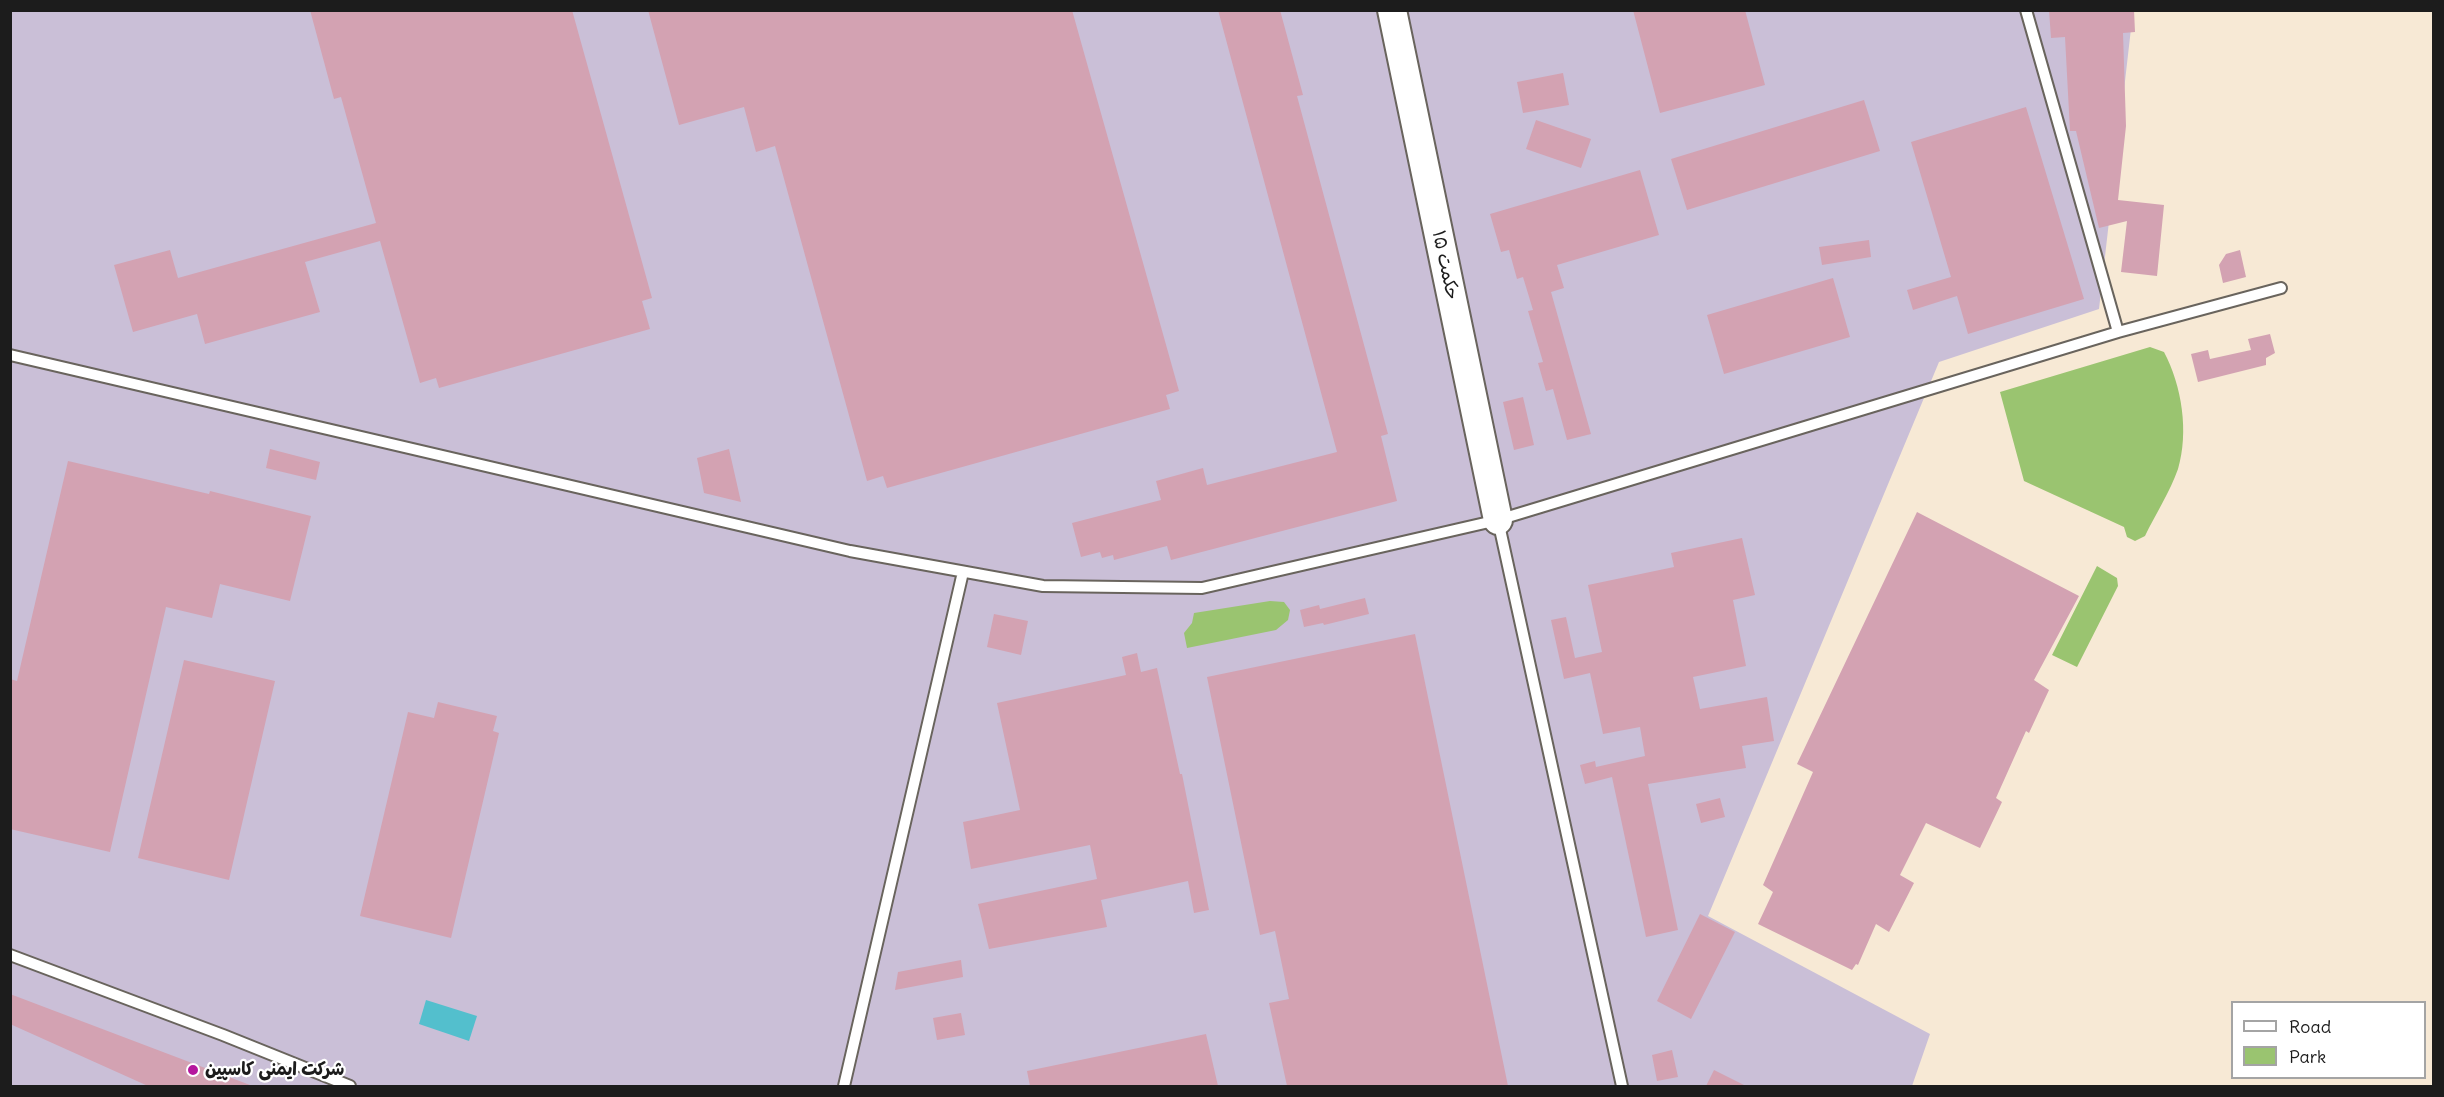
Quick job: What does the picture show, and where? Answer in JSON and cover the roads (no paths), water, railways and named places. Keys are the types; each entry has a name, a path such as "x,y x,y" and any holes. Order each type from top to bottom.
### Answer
{"street":[{"name":"حکمت ۱۵","path":"1392,10 1498,520"}],"lane":[{"path":"2026,10 2118,332"},
{"path":"10,355 850,551 1043,586 1202,588 1498,520 2118,332 2281,288"},
{"path":"1498,520 1622,1086"},
{"path":"844,1086 963,572"},
{"path":"10,955 223,1035 350,1086"}],"water":[{"path":"426,1000 477,1016 469,1041 419,1024"}],"place":[{"name":"شرکت ایمنی کاسپین","path":"193,1070"}]}
